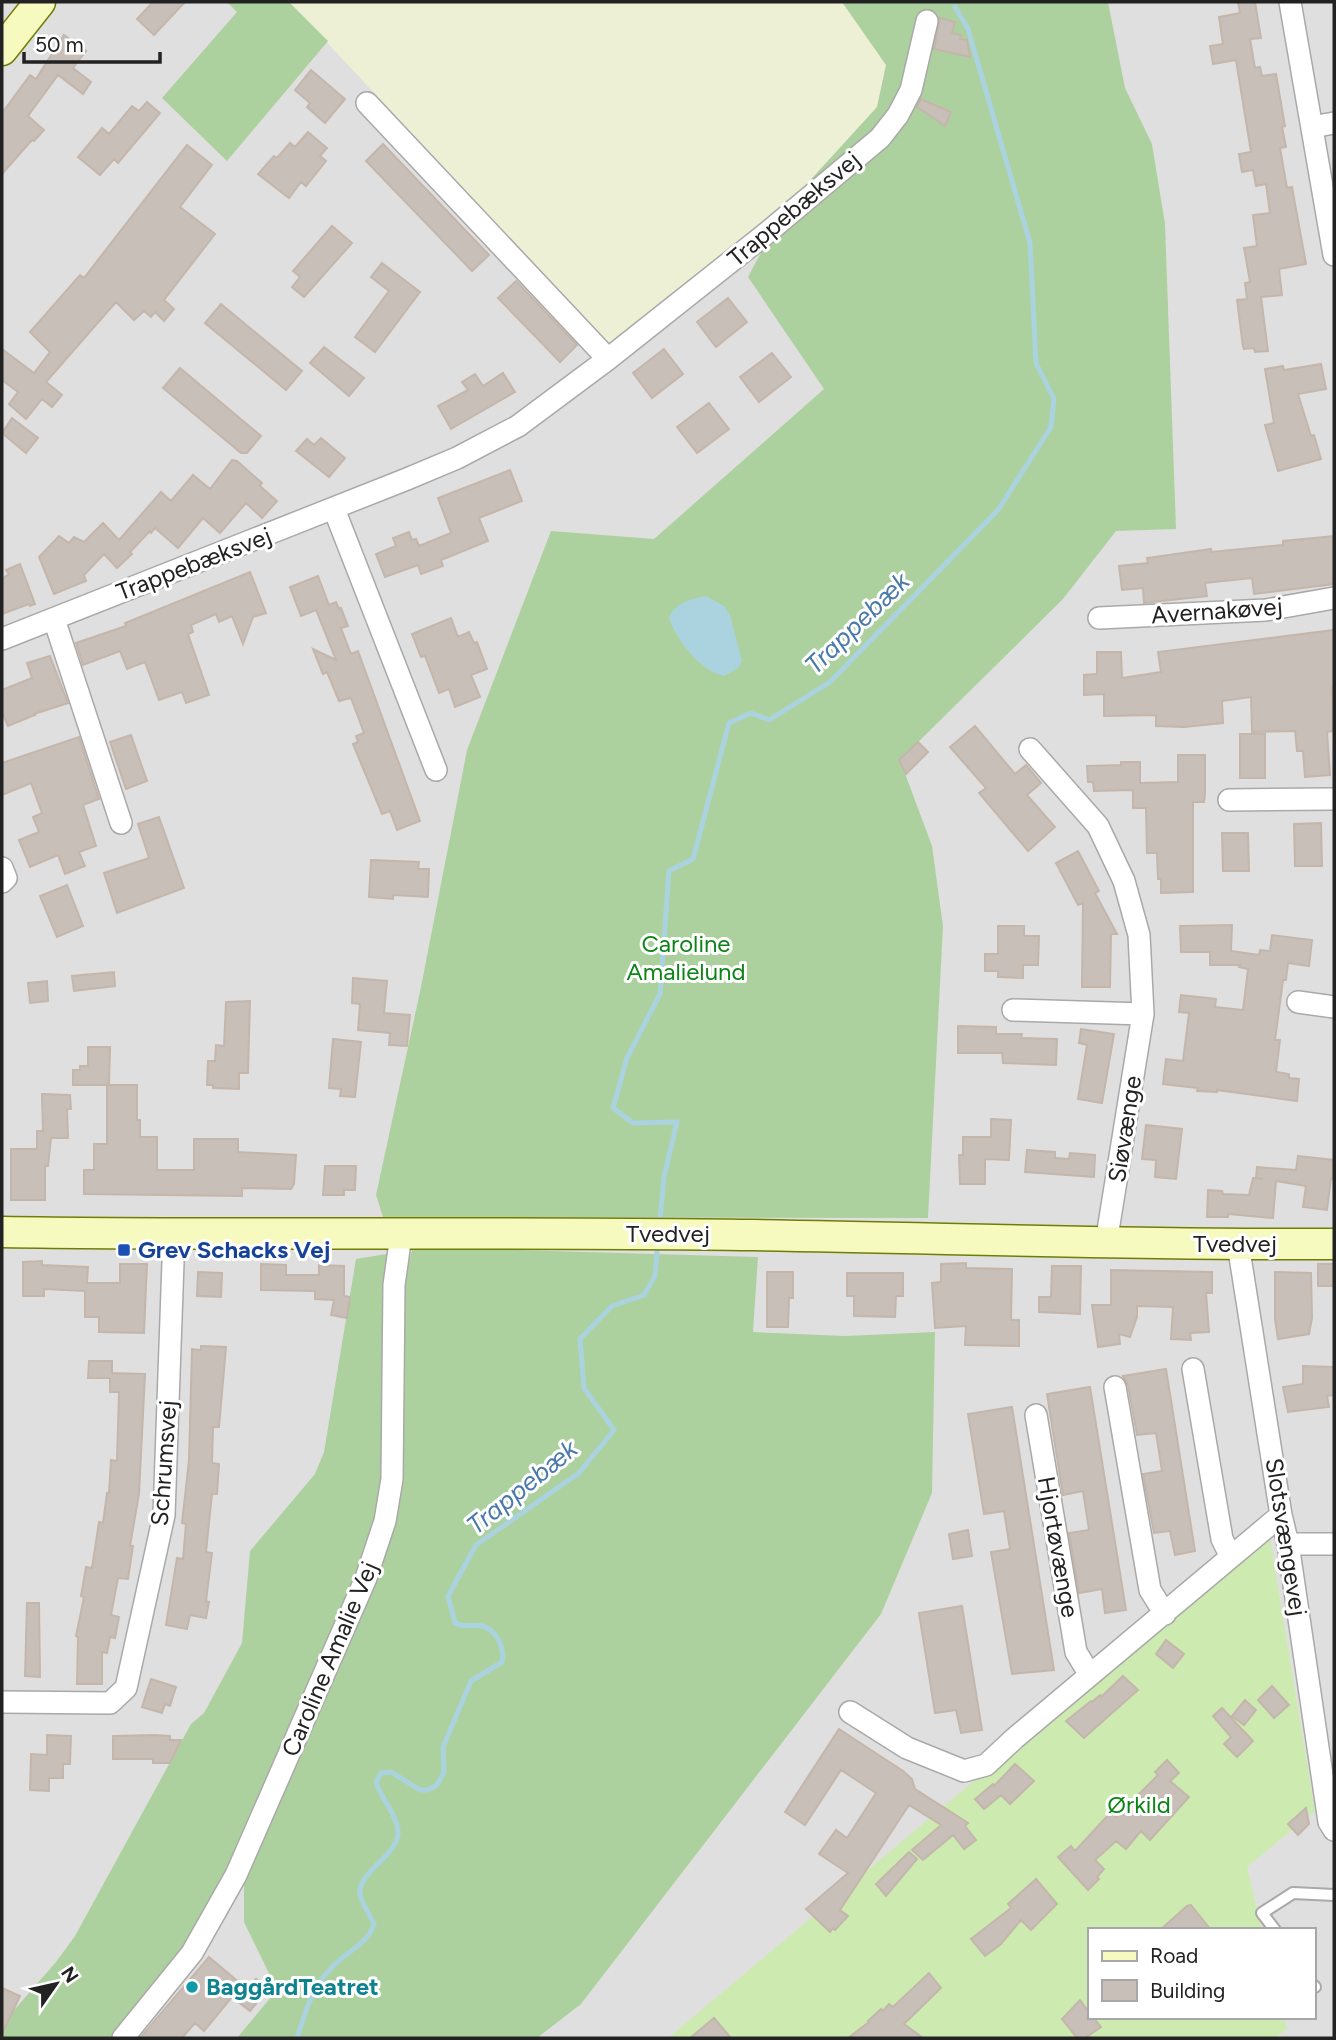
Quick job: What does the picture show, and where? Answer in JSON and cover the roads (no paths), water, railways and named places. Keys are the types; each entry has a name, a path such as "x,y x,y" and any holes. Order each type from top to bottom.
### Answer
{"street":[{"path":"2,50 40,2"},
{"path":"1290,2 1334,255"},
{"name":"Trappebæksvej","path":"2,639 334,509 457,458 518,426 608,359 768,232 880,138 898,115 911,90 927,21"},
{"path":"367,103 608,359"},
{"path":"1312,127 1334,124"},
{"path":"334,509 436,770"},
{"name":"Avernakøvej","path":"1099,618 1266,610 1334,598"},
{"path":"54,619 121,823"},
{"name":"Siøvænge","path":"1030,749 1098,826 1124,881 1139,935 1143,1014 1106,1243"},
{"path":"1229,800 1334,799"},
{"path":"2,867 6,877 2,882"},
{"path":"1298,1002 1334,1007"},
{"path":"1013,1010 1143,1014"},
{"name":"Tvedvej","path":"2,1232 750,1235 1106,1243 1334,1244"},
{"name":"Schrumsvej","path":"2,1702 110,1703 126,1688 164,1515 174,1234"},
{"name":"Caroline Amalie Vej","path":"123,2038 191,1953 236,1875 366,1578 385,1521 391,1479 394,1285 401,1235"},
{"name":"Slotsvængevej","path":"1238,1244 1281,1515 1288,1544 1329,1822 1334,1830"},
{"path":"1193,1368 1222,1538 1231,1557"},
{"path":"1115,1387 1150,1590 1165,1614"},
{"name":"Hjortøvænge","path":"1036,1415 1076,1652 1090,1675"},
{"path":"850,1712 907,1748 964,1771 986,1765 1281,1515"},
{"path":"1288,1544 1334,1544"}],"lane":[{"path":"1273,1928 1262,1913 1293,1894 1334,1895"}],"water":[{"path":"706,596 724,606 730,615 742,661 738,668 724,676 706,668 690,654 669,618 679,605"}],"waterway":[{"name":"Trappebæk","path":"660,1219 664,1177 677,1122 633,1123 613,1108 627,1058 660,994 669,871 693,859 729,723 751,713 769,720 830,682 998,510 1051,427 1054,399 1036,363 1030,243 968,29 955,7"},
{"name":"Trappebæk","path":"297,2038 320,1982 333,1966 367,1937 374,1924 361,1898 361,1887 364,1879 392,1848 398,1832 395,1819 376,1782 381,1773 391,1772 420,1790 428,1790 437,1785 444,1772 443,1747 471,1681 502,1662 501,1646 496,1635 482,1626 462,1626 455,1623 448,1596 476,1545 579,1473 614,1430 584,1388 580,1339 612,1306 644,1295 655,1276 657,1252"}],"place":[{"name":"Grev Schacks Vej","path":"124,1250"},
{"name":"BaggårdTeatret","path":"192,1987"}],"park label":[{"name":"Caroline Amalielund","path":"686,958"},
{"name":"Ørkild","path":"1139,1805"}]}
